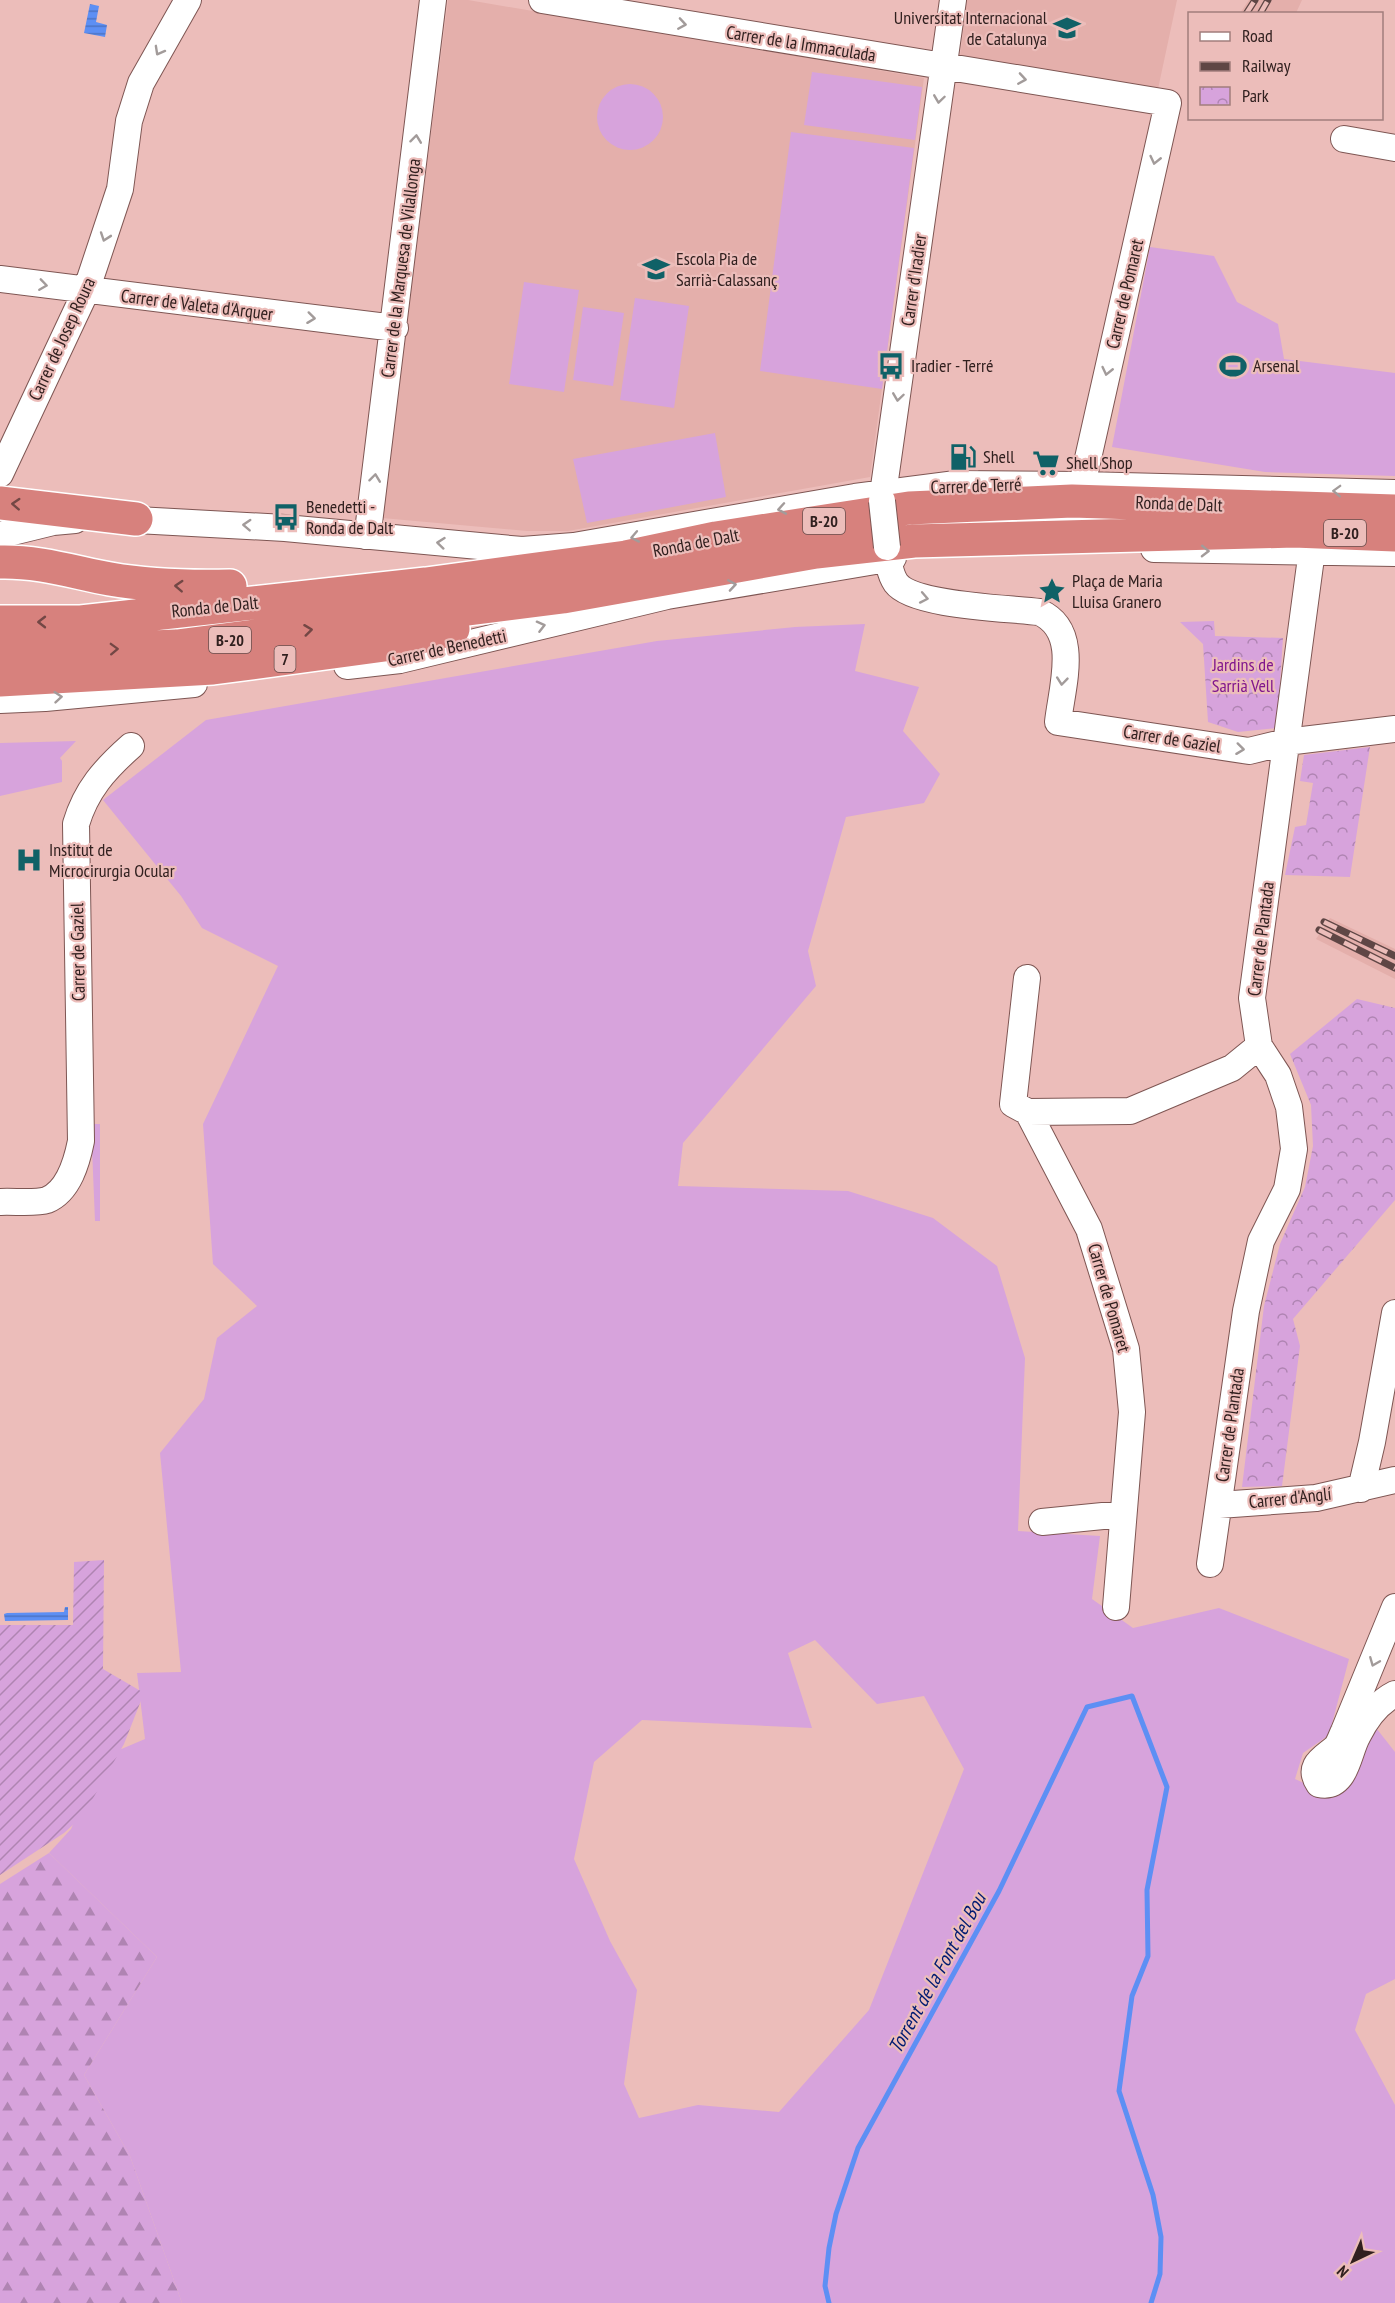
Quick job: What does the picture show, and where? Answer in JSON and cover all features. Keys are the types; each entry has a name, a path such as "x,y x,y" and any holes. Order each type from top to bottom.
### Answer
{"highway":[{"name":"Ronda de Dalt","path":"0,622 81,622 426,584 626,557 716,538 909,508 1072,501 1395,512"},
{"path":"0,503 136,519"},
{"name":"Ronda de Dalt","path":"0,653 177,646 563,597 816,552 914,541 1294,531 1395,535"},
{"path":"0,562 38,564 108,579 182,587 426,584"},
{"name":"7","path":"0,681 213,668 392,644 563,597"}],"street":[{"name":"Carrer de Josep Roura","path":"0,474 86,291 120,189 129,121 141,83 188,0"},
{"name":"Carrer de la Marquesa de Vilallonga","path":"365,536 369,523 394,328 433,0"},
{"name":"Carrer de la Immaculada","path":"542,0 646,9 943,67 1168,103"},
{"name":"Carrer d'Iradier","path":"953,0 882,497 888,553 896,583 908,594 928,599 1039,612 1053,621 1065,641 1058,722"},
{"name":"Carrer de Pomaret","path":"1082,484 1168,103"},
{"path":"1344,139 1395,148"},
{"name":"Carrer de Valeta d'Arquer","path":"0,279 394,328"},
{"name":"Carrer de Terré","path":"882,497 956,484 1082,484 1395,493"},
{"path":"0,535 53,522 136,519 285,528 495,549 547,549 882,497"},
{"path":"888,553 999,548 1312,550 1395,553"},
{"name":"Carrer de Plantada","path":"1210,1564 1246,1311 1261,1241 1287,1189 1294,1149 1289,1107 1278,1076 1259,1046 1252,998 1312,550"},
{"name":"Carrer de Benedetti","path":"0,700 211,683 400,660 667,596 888,553"},
{"name":"Carrer de Gaziel","path":"1058,722 1249,751 1286,742 1395,729"},
{"name":"Carrer de Gaziel","path":"0,1202 47,1200 66,1182 77,1165 81,1141 76,824 82,803 94,783 131,746"},
{"path":"1027,978 1021,1108 1130,1112 1232,1068 1259,1046"},
{"name":"Carrer de Pomaret","path":"1021,1108 1089,1229 1126,1349 1132,1412 1116,1607"},
{"path":"1361,1489 1372,1442 1395,1313"},
{"name":"Carrer d'Anglí","path":"1219,1505 1316,1498 1395,1480"},
{"path":"1042,1522 1123,1514"},
{"path":"1395,1607 1336,1748 1318,1760 1314,1769 1314,1778 1319,1784 1331,1784 1345,1771 1357,1736 1385,1699 1395,1694"}],"shaded area":[{"name":"Escola Pia de Sarrià-Calassanç","path":"448,0 468,0 924,78 870,477 568,531 527,531 382,518"},
{"name":"Universitat Internacional de Catalunya","path":"967,0 1177,0 1158,89 960,56"},
{"path":"1249,0 1302,0 1296,12 1241,12"},
{"path":"1330,918 1395,949 1395,979 1316,939"}],"green space":[{"path":"812,72 922,87 915,140 804,125"},
{"path":"630,84 643,87 653,94 660,104 663,117 660,130 653,140 643,147 630,150 617,147 607,140 600,130 597,117 600,104 607,94 617,87"},
{"path":"791,132 914,148 882,389 760,371"},
{"name":"Arsenal","path":"1150,247 1214,256 1237,302 1278,324 1284,359 1395,373 1395,476 1265,472 1112,447"},
{"path":"524,282 579,290 564,392 509,384"},
{"path":"635,298 689,306 674,408 620,400"},
{"path":"583,307 624,313 613,386 573,380"},
{"path":"715,433 726,497 587,523 573,459"},
{"name":"Jardins de Sarrià Vell","path":"1214,621 1215,636 1283,638 1277,728 1238,732 1208,722 1203,644 1180,622"},
{"path":"865,624 855,671 919,687 903,731 940,774 924,803 846,817 808,951 816,986 683,1143 678,1186 848,1191 933,1218 997,1266 1025,1358 1018,1531 1100,1536 1092,1599 1133,1628 1219,1608 1349,1659 1329,1735 1303,1753 1295,1779 1330,1795 1373,1724 1395,1752 1395,1979 1366,1994 1355,2030 1395,2105 1395,2303 182,2303 130,2156 84,2075 157,1957 49,1853 71,1829 105,1756 145,1739 137,1673 181,1672 160,1453 204,1399 217,1338 257,1306 213,1264 203,1124 278,966 202,928 181,896 103,800 206,720 657,641 795,627","holes":["815,1640 877,1704 924,1696 964,1769 869,2010 779,2112 698,2105 639,2118 624,2084 637,1990 610,1941 574,1859 594,1762 642,1720 812,1728 788,1653"]},
{"path":"76,741 60,758 62,782 0,796 0,743"},
{"path":"1370,747 1350,877 1285,875 1295,827 1306,825 1313,783 1300,781 1304,755"},
{"path":"1357,999 1395,1008 1395,1200 1293,1319 1300,1346 1282,1486 1242,1487 1264,1306 1280,1244 1305,1187 1313,1146 1311,1105 1290,1054"},
{"path":"91,1124 100,1124 100,1221 95,1221"},
{"path":"104,1560 103,1669 144,1693 124,1744 83,1816 64,1833 0,1875 0,1625 73,1625 74,1562"},
{"path":"49,1853 157,1957 84,2075 130,2156 182,2303 0,2303 0,1884"}],"water":[{"path":"90,4 99,6 96,22 107,25 105,37 84,33"},
{"path":"65,1607 68,1607 68,1620 5,1621 4,1614 7,1613 64,1612"}],"waterway":[{"name":"Torrent de la Font del Bou","path":"829,2303 825,2286 829,2248 836,2214 858,2148 999,1891 1087,1707 1132,1696 1167,1787 1147,1890 1148,1956 1132,1996 1119,2091 1153,2195 1161,2237 1160,2274 1151,2303"}],"railway":[{"path":"1247,12 1255,0"},
{"path":"1261,12 1268,0"},
{"path":"1324,922 1395,956"},
{"path":"1319,930 1395,968"}],"place":[{"name":"Universitat Internacional de Catalunya","path":"1067,28"},
{"name":"Escola Pia de Sarrià-Calassanç","path":"656,269"},
{"name":"Iradier - Terré","path":"891,366"},
{"name":"Arsenal","path":"1233,366"},
{"name":"Shell","path":"963,457"},
{"name":"Shell Shop","path":"1046,463"},
{"name":"Benedetti - Ronda de Dalt","path":"286,517"},
{"name":"Plaça de Maria Lluisa Granero","path":"1052,591"},
{"name":"Institut de Microcirurgia Ocular","path":"29,860"}]}
